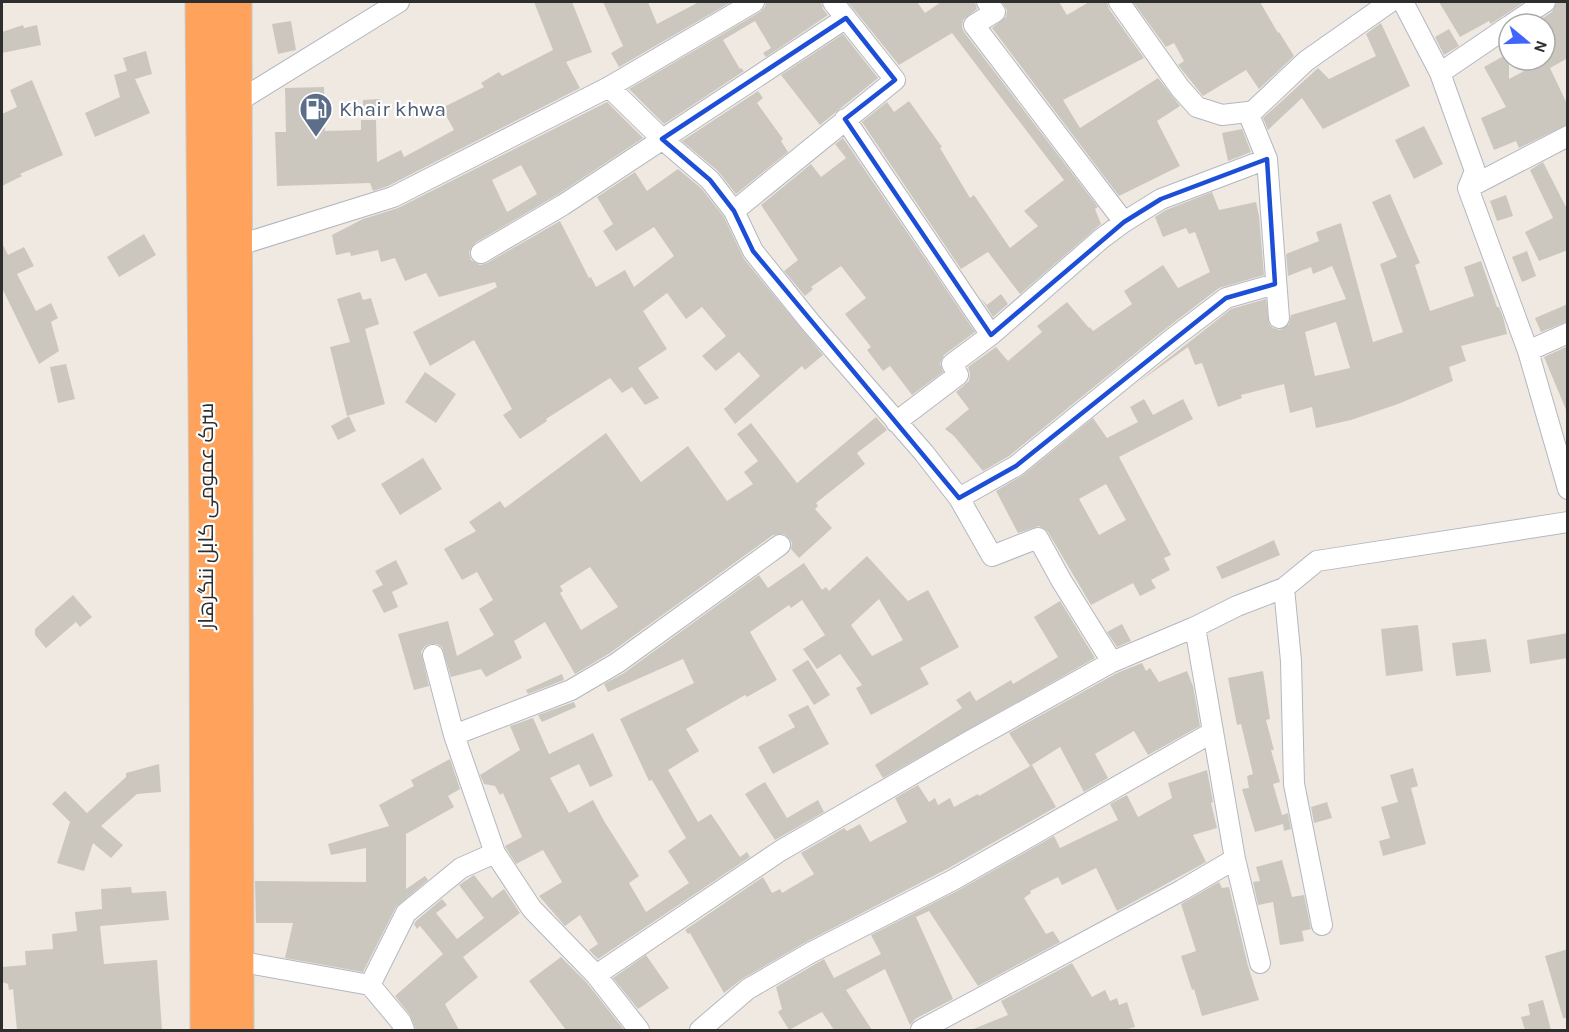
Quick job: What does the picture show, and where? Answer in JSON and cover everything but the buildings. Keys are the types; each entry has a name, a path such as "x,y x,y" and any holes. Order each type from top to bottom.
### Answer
{"highway":[{"name":"سرک عمومی کابل ننگرهار","path":"202,2 207,1030"},
{"name":"سرک عمومی کابل ننگرهار","path":"235,2 237,102 237,1030"}],"street":[{"path":"237,102 399,2"},
{"path":"236,246 393,197 609,87 754,2"},
{"path":"734,210 895,80 833,2"},
{"path":"987,2 995,12 974,25 1125,222"},
{"path":"1119,2 1180,88 1197,107 1222,115 1248,112 1268,159 1279,318"},
{"path":"1249,115 1306,61 1390,2"},
{"path":"1403,2 1440,73 1475,171 1468,188 1528,351 1568,489"},
{"path":"1530,12 1545,2"},
{"path":"481,253 563,205 846,18"},
{"path":"1440,73 1497,34"},
{"path":"609,87 662,139 710,180 734,210 753,251 810,322 924,453 959,498 992,556 1038,538 1112,662"},
{"path":"845,119 991,335"},
{"path":"1468,188 1568,136"},
{"path":"896,422 958,375 952,364 991,335 1101,239 1125,222 1161,200 1268,159"},
{"path":"959,498 1016,466 1226,298 1275,284"},
{"path":"1528,351 1568,333"},
{"path":"596,975 780,851 1112,662 1195,627 1237,606 1284,588 1317,561 1568,522"},
{"path":"454,735 571,690 617,663 780,545"},
{"path":"1284,588 1291,661 1294,784 1322,925"},
{"path":"1195,627 1235,859 1260,963"},
{"path":"433,655 454,735 495,853 532,909 596,975 639,1030"},
{"path":"700,1030 748,989 812,952 953,880 1213,732"},
{"path":"370,985 406,913 461,868 495,853"},
{"path":"921,1030 1182,890 1235,859"},
{"path":"237,962 370,985 401,1022 404,1030"}],"highlighted area":[{"path":"846,18 895,80 845,119 991,335 1124,222 1161,199 1267,159 1275,284 1226,298 1016,466 959,498 753,251 734,211 710,180 662,139"}],"place":[{"name":"Khair khwa","path":"316,138"}]}
